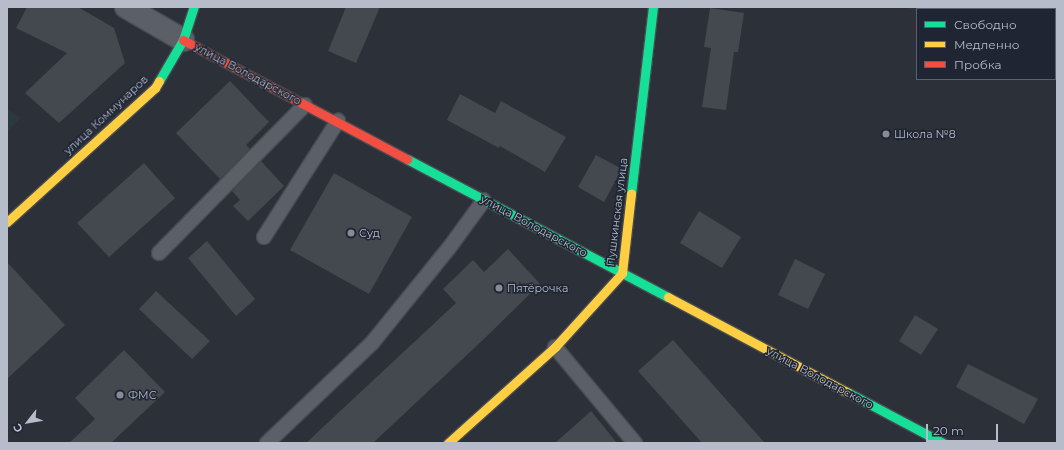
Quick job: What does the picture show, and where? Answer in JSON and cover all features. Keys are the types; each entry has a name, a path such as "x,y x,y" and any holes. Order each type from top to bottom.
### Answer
{"main road":[{"name":"улица Коммунаров","path":"7,222 155,88 183,40 194,7"},
{"name":"Пушкинская улица","path":"448,443 555,347 622,273 653,7"},
{"name":"улица Володарского","path":"183,40 943,443"}],"street":[{"name":"улица Володарского","path":"126,7 183,40"}],"lane":[{"path":"159,253 305,105"},
{"path":"264,237 338,121"},
{"path":"267,443 372,343 449,248 484,200"},
{"path":"555,347 635,443"}],"shaded area":[{"path":"900,7 1038,7 916,8 916,11"},
{"path":"7,109 21,118 7,133"}],"building":[{"path":"27,7 78,7 114,28 125,63 59,123 25,93 67,53 16,28"},
{"path":"346,7 380,7 356,63 328,51"},
{"path":"710,8 744,13 738,52 734,52 726,110 702,107 711,48 704,47"},
{"path":"230,81 269,122 246,145 250,149 220,179 176,133"},
{"path":"460,94 495,113 501,101 566,137 545,172 500,146 499,148 447,120"},
{"path":"596,155 622,169 604,202 578,187"},
{"path":"261,161 284,186 248,221 233,206 240,200 232,191"},
{"path":"144,163 175,198 109,257 77,223"},
{"name":"Суд","path":"334,173 412,217 369,294 290,250"},
{"path":"699,211 741,237 722,268 680,243"},
{"path":"207,241 255,299 236,316 188,258"},
{"path":"508,249 540,284 486,337 373,443 306,443 456,303 443,289 473,260 484,272"},
{"path":"795,259 825,274 808,309 778,295"},
{"path":"7,262 65,325 7,379"},
{"path":"156,291 210,341 192,359 139,309"},
{"path":"915,315 938,329 921,355 899,341"},
{"path":"673,340 765,443 702,443 638,371"},
{"name":"ФМС","path":"124,350 165,392 111,443 69,443 95,419 75,398"},
{"path":"968,364 1038,399 1024,424 956,387"},
{"path":"591,411 617,443 555,443"}],"traffic: fast":[{"path":"159,81 183,40 194,7"},
{"path":"631,194 653,7"},
{"path":"407,159 668,297"},
{"path":"847,392 943,443"}],"traffic: slow":[{"path":"7,222 155,88 159,81"},
{"path":"448,443 555,347 622,273 631,194"},
{"path":"668,297 847,392"}],"traffic: jam":[{"path":"183,40 407,159"}],"place":[{"name":"Школа №8","path":"886,134"},
{"name":"Суд","path":"351,233"},
{"name":"Пятёрочка","path":"499,288"},
{"name":"ФМС","path":"120,395"}]}
